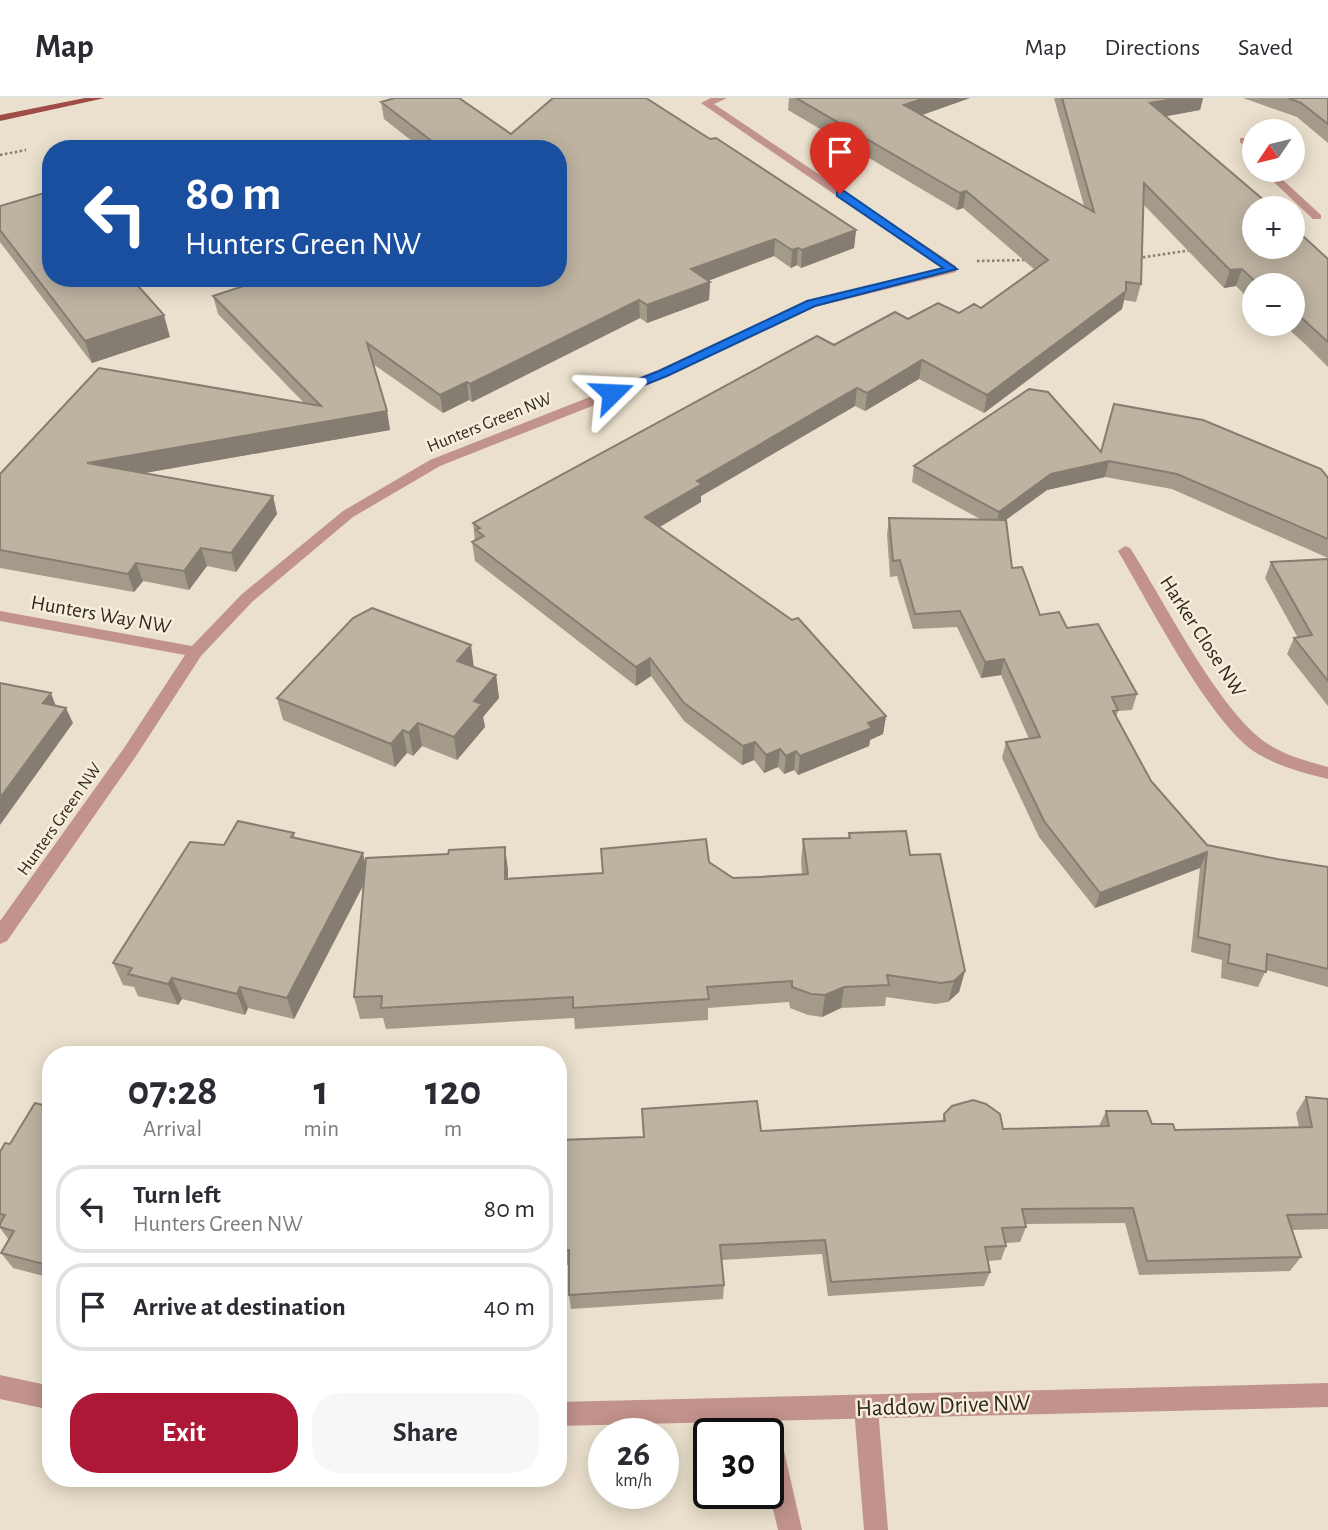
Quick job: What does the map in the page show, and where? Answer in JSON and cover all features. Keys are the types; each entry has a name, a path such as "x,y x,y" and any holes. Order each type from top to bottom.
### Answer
{"main road":[{"path":"0,118 100,98"}],"street":[{"name":"Hunters Green NW","path":"0,936 130,752 195,653 247,598 348,514 435,463 663,373 811,304 952,269 706,103 722,98"},
{"path":"1281,182 1323,216 1328,227"},
{"name":"Harker Close NW","path":"1125,551 1213,695 1235,722 1261,748 1291,763 1328,773"},
{"name":"Hunters Way NW","path":"0,617 195,653"},
{"path":"0,1387 42,1396"},
{"name":"Haddow Drive NW","path":"567,1414 1328,1395"},
{"path":"866,1408 876,1530"},
{"path":"763,1411 790,1530"}],"path":[{"path":"0,155 26,150"},
{"path":"1129,259 1204,248"},
{"path":"973,261 1038,260"}],"building":[{"path":"395,98 459,98 511,134 553,98 646,98 710,139 716,138 856,230 802,250 792,250 775,239 691,269 710,282 647,305 639,300 470,384 467,382 440,395 367,343 387,411 87,463 273,496 231,553 201,548 184,571 136,563 128,574 0,550 0,474 99,368 321,406 213,296 240,287 567,287 567,140 430,140 381,102"},
{"path":"796,98 925,98 904,105 1094,212 1062,98 1180,98 1150,103 1259,196 1242,196 1242,259 1305,259 1305,238 1328,259 1328,342 1305,321 1305,273 1246,273 1242,269 1230,270 1144,183 1141,284 1126,282 1126,291 987,395 922,360 867,393 857,388 697,481 702,484 645,517 792,620 798,618 886,716 868,723 872,728 800,756 796,751 786,756 780,749 766,755 755,742 743,746 684,703 650,658 636,667 472,542 484,536 476,530 480,528 473,523 817,336 834,345 895,312 908,319 938,303 959,313 974,304 981,308 1048,260 966,191 960,193"},
{"path":"1288,98 1328,98 1328,124 1301,103"},
{"path":"42,194 42,285 0,230 0,206"},
{"path":"44,287 139,287 164,315 85,341"},
{"path":"1029,389 1048,392 1101,452 1114,404 1203,420 1321,469 1328,478 1328,539 1177,474 1109,461 1051,474 999,512 914,466"},
{"path":"889,518 1006,520 1012,568 1022,567 1040,615 1059,612 1067,628 1098,624 1137,694 1112,697 1118,710 1113,711 1151,781 1207,845 1328,867 1328,969 1267,954 1266,972 1228,963 1230,945 1198,937 1207,852 1100,893 1044,821 1006,742 1040,737 1004,659 985,662 960,611 915,614 900,560 893,561"},
{"path":"1328,559 1328,681 1294,638 1312,635 1271,562"},
{"path":"372,608 471,645 457,661 496,675 474,701 482,704 454,737 418,723 409,733 403,730 391,744 277,698 353,618"},
{"path":"0,683 51,693 43,703 66,708 0,798"},
{"path":"238,821 294,833 291,837 363,853 287,998 240,987 237,994 172,978 168,984 128,974 132,968 113,963 190,842 224,845"},
{"path":"906,831 910,855 940,854 965,971 954,981 941,983 887,975 889,985 844,987 825,995 811,994 792,987 792,981 707,987 709,999 573,1008 573,997 381,1008 382,996 354,997 366,858 448,854 449,850 505,847 505,879 603,873 601,849 706,839 709,862 733,878 759,877 808,874 803,839 850,838 849,833"},
{"path":"1306,1097 1328,1099 1328,1214 1287,1215 1301,1257 1147,1261 1133,1208 1022,1209 1026,1227 1002,1228 1006,1246 985,1247 990,1272 831,1282 825,1240 720,1245 724,1285 569,1295 567,1140 644,1137 642,1109 757,1101 761,1131 945,1121 944,1114 952,1106 973,1100 986,1104 1000,1114 1003,1129 1109,1126 1106,1111 1147,1111 1152,1124 1173,1124 1175,1130 1312,1127"},
{"path":"35,1103 42,1105 42,1264 1,1253 14,1231 0,1227 5,1215 0,1214 0,1152 5,1143 10,1144"}],"route":[{"path":"612,393 663,373 811,304 952,269 840,194"}]}
